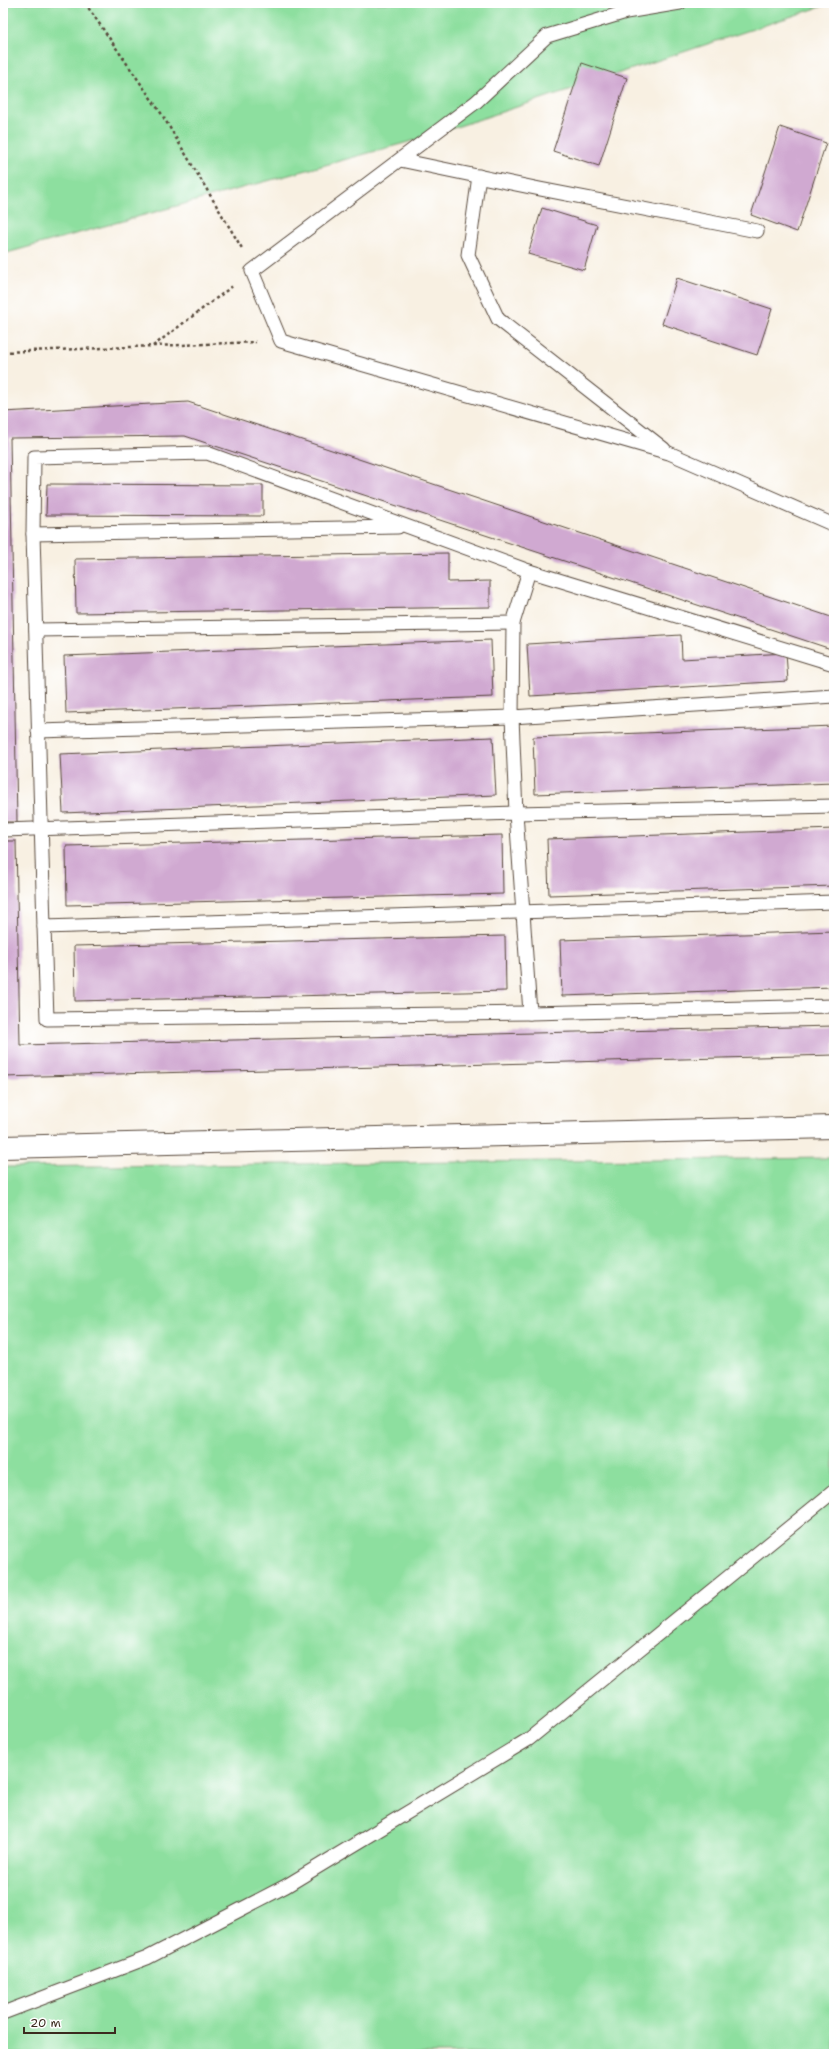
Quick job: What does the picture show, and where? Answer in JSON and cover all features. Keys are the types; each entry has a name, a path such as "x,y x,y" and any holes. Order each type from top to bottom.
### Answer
{"street":[{"path":"3,1147 834,1127"}],"lane":[{"path":"680,3 626,12 547,36 476,102 252,271 281,341 669,453 834,525"},
{"path":"400,160 757,231"},
{"path":"479,176 468,255 498,319 669,453"},
{"path":"834,664 529,571 207,453 34,457 33,534 47,1019 530,1013 834,1006"},
{"path":"33,534 406,527"},
{"path":"529,571 513,622 512,717 516,813 530,1013"},
{"path":"36,630 513,622"},
{"path":"38,731 512,717 834,696"},
{"path":"3,830 516,813 834,806"},
{"path":"44,927 834,902"},
{"path":"3,2013 147,1958 279,1890 529,1739 834,1490"}],"path":[{"path":"85,3 161,113 245,254 252,271 153,346"},
{"path":"3,352 281,341"}],"green space":[{"path":"3,3 832,3 423,138 3,254"},
{"path":"834,1158 834,2054 3,2054 3,1167"}],"building":[{"path":"582,63 627,78 599,166 553,151"},
{"path":"780,127 826,143 797,232 751,215"},
{"path":"542,208 597,225 584,270 528,254"},
{"path":"677,278 772,309 757,355 662,324"},
{"path":"188,402 834,618 834,650 185,436 10,438 17,822 3,822 3,412"},
{"path":"47,484 263,485 263,516 46,515"},
{"path":"448,553 448,582 490,581 490,607 76,613 75,559"},
{"path":"681,635 682,659 786,653 788,681 530,696 527,644"},
{"path":"491,640 493,697 66,713 64,656"},
{"path":"834,726 834,783 535,794 533,737"},
{"path":"493,737 496,795 63,813 60,754"},
{"path":"834,829 834,886 549,895 547,839"},
{"path":"502,835 503,894 67,905 66,846"},
{"path":"3,841 16,841 20,1045 834,1026 834,1055 3,1077"},
{"path":"834,931 834,987 562,996 560,940"},
{"path":"505,936 506,991 75,1001 74,946"}]}
